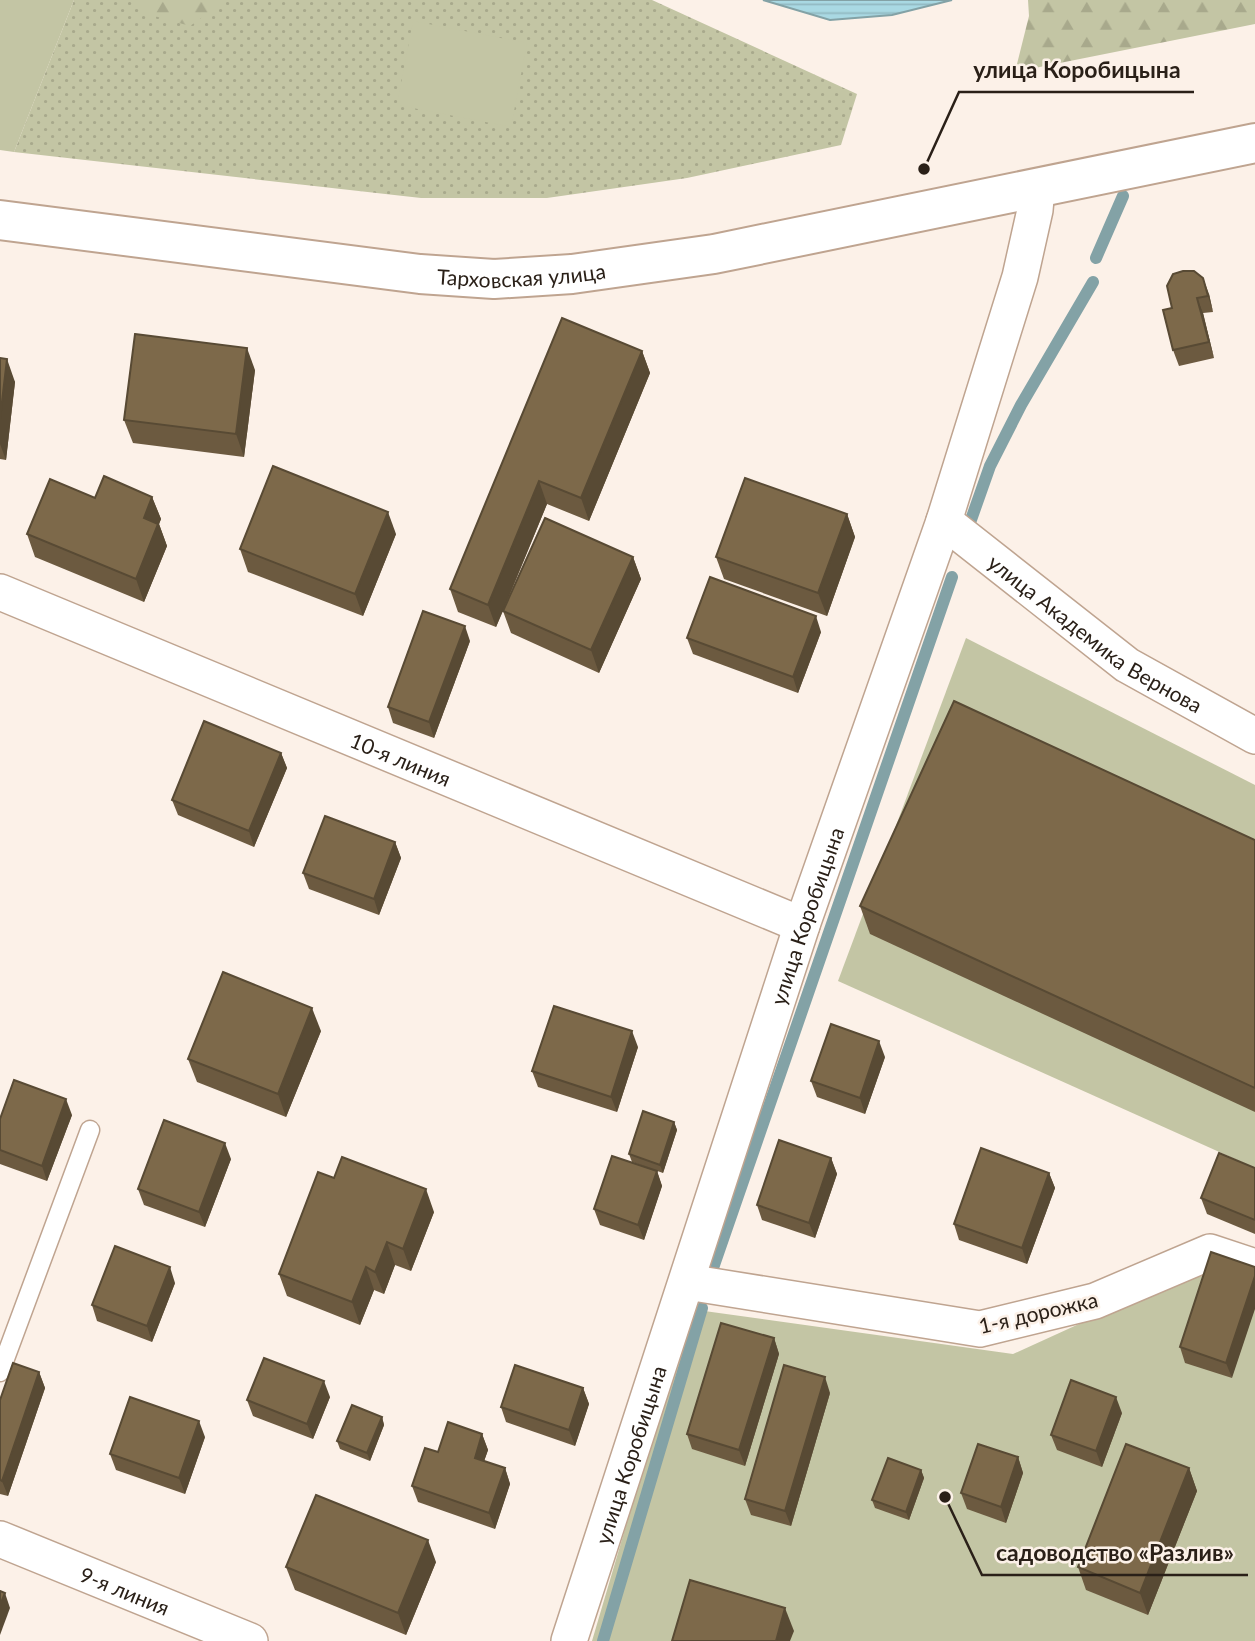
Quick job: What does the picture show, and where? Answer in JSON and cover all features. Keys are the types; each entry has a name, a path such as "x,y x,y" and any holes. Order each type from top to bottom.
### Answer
{"street":[{"name":"Тарховская улица","path":"0,219 419,274 494,279 572,274 714,254 1255,142"},
{"name":"улица Коробицына","path":"569,1641 802,925 944,521 1020,277 1035,210 1037,188"},
{"name":"улица Академика Вернова","path":"944,521 1127,664 1255,736"},
{"name":"10-я линия","path":"0,592 802,925"},
{"name":"1-я дорожка","path":"687,1282 980,1329 1095,1301 1210,1252 1255,1267"},
{"name":"9-я линия","path":"0,1539 250,1641"}],"lane":[{"path":"0,1372 90,1130"}],"green space":[{"path":"0,0 74,0 14,152 0,150"},
{"path":"74,0 652,0 857,94 841,145 687,178 547,198 421,198 14,152"},
{"path":"137,0 218,0 217,7 190,26 140,12"},
{"path":"1028,0 1255,0 1255,24 1015,72 1029,16"},
{"path":"413,21 527,43 511,127 397,105"},
{"path":"966,638 1255,785 1255,1168 838,981"},
{"path":"1217,1261 1255,1276 1255,1641 592,1641 690,1309 1013,1354"}],"water":[{"path":"763,0 952,0 892,15 830,20"}],"building":[{"path":"1194,271 1203,278 1208,296 1197,298 1209,342 1173,350 1163,310 1172,308 1167,286 1173,274"},
{"path":"562,318 642,351 581,498 539,481 488,605 450,589"},
{"path":"135,334 247,348 236,434 124,420"},
{"path":"0,358 7,359 0,419"},
{"path":"273,466 388,512 355,594 240,549"},
{"path":"104,476 152,497 144,518 158,524 136,579 27,534 50,479 95,498"},
{"path":"745,478 847,514 818,593 716,557"},
{"path":"545,518 633,557 591,650 503,611"},
{"path":"710,577 816,616 793,677 687,638"},
{"path":"423,611 465,626 429,722 388,707"},
{"path":"954,701 1255,840 1255,1088 860,906"},
{"path":"204,721 281,753 249,831 172,800"},
{"path":"325,816 395,842 374,899 303,873"},
{"path":"223,972 312,1008 278,1094 188,1059"},
{"path":"554,1006 632,1031 611,1097 532,1071"},
{"path":"831,1024 879,1041 860,1098 811,1081"},
{"path":"14,1080 66,1099 42,1166 0,1150 0,1119"},
{"path":"643,1111 674,1122 660,1165 629,1154"},
{"path":"164,1120 225,1143 199,1212 138,1189"},
{"path":"779,1140 831,1158 809,1223 757,1205"},
{"path":"981,1148 1049,1173 1022,1248 954,1224"},
{"path":"1219,1153 1255,1168 1255,1220 1201,1198"},
{"path":"612,1156 657,1171 638,1225 594,1209"},
{"path":"342,1157 426,1189 403,1249 387,1242 375,1272 366,1267 352,1302 279,1274 318,1172 334,1178"},
{"path":"115,1246 170,1267 147,1326 92,1305"},
{"path":"1211,1252 1255,1267 1255,1276 1226,1363 1180,1347"},
{"path":"721,1323 774,1338 739,1450 687,1434"},
{"path":"264,1358 324,1381 307,1424 247,1400"},
{"path":"13,1363 39,1372 2,1481 0,1400"},
{"path":"515,1365 583,1388 569,1430 501,1407"},
{"path":"784,1365 825,1377 785,1511 745,1499"},
{"path":"1071,1380 1116,1397 1096,1451 1051,1435"},
{"path":"130,1397 199,1421 179,1478 110,1454"},
{"path":"352,1405 382,1417 367,1453 337,1441"},
{"path":"448,1422 482,1434 475,1458 505,1468 489,1513 412,1486 425,1448 438,1452"},
{"path":"978,1444 1018,1457 1001,1507 961,1493"},
{"path":"1126,1444 1189,1468 1140,1593 1078,1567"},
{"path":"888,1458 921,1470 906,1512 872,1500"},
{"path":"316,1495 428,1540 398,1613 286,1567"},
{"path":"690,1580 785,1608 776,1641 672,1641"},
{"path":"0,1591 5,1593 0,1605"}],"waterway":[{"path":"1096,258 1123,196"},
{"path":"966,534 990,466 1021,405 1093,282"},
{"path":"713,1268 952,577"},
{"path":"603,1641 702,1308"}],"place":[{"name":"улица Коробицына","path":"924,169"},
{"name":"садоводство «Разлив»","path":"945,1497"}]}
